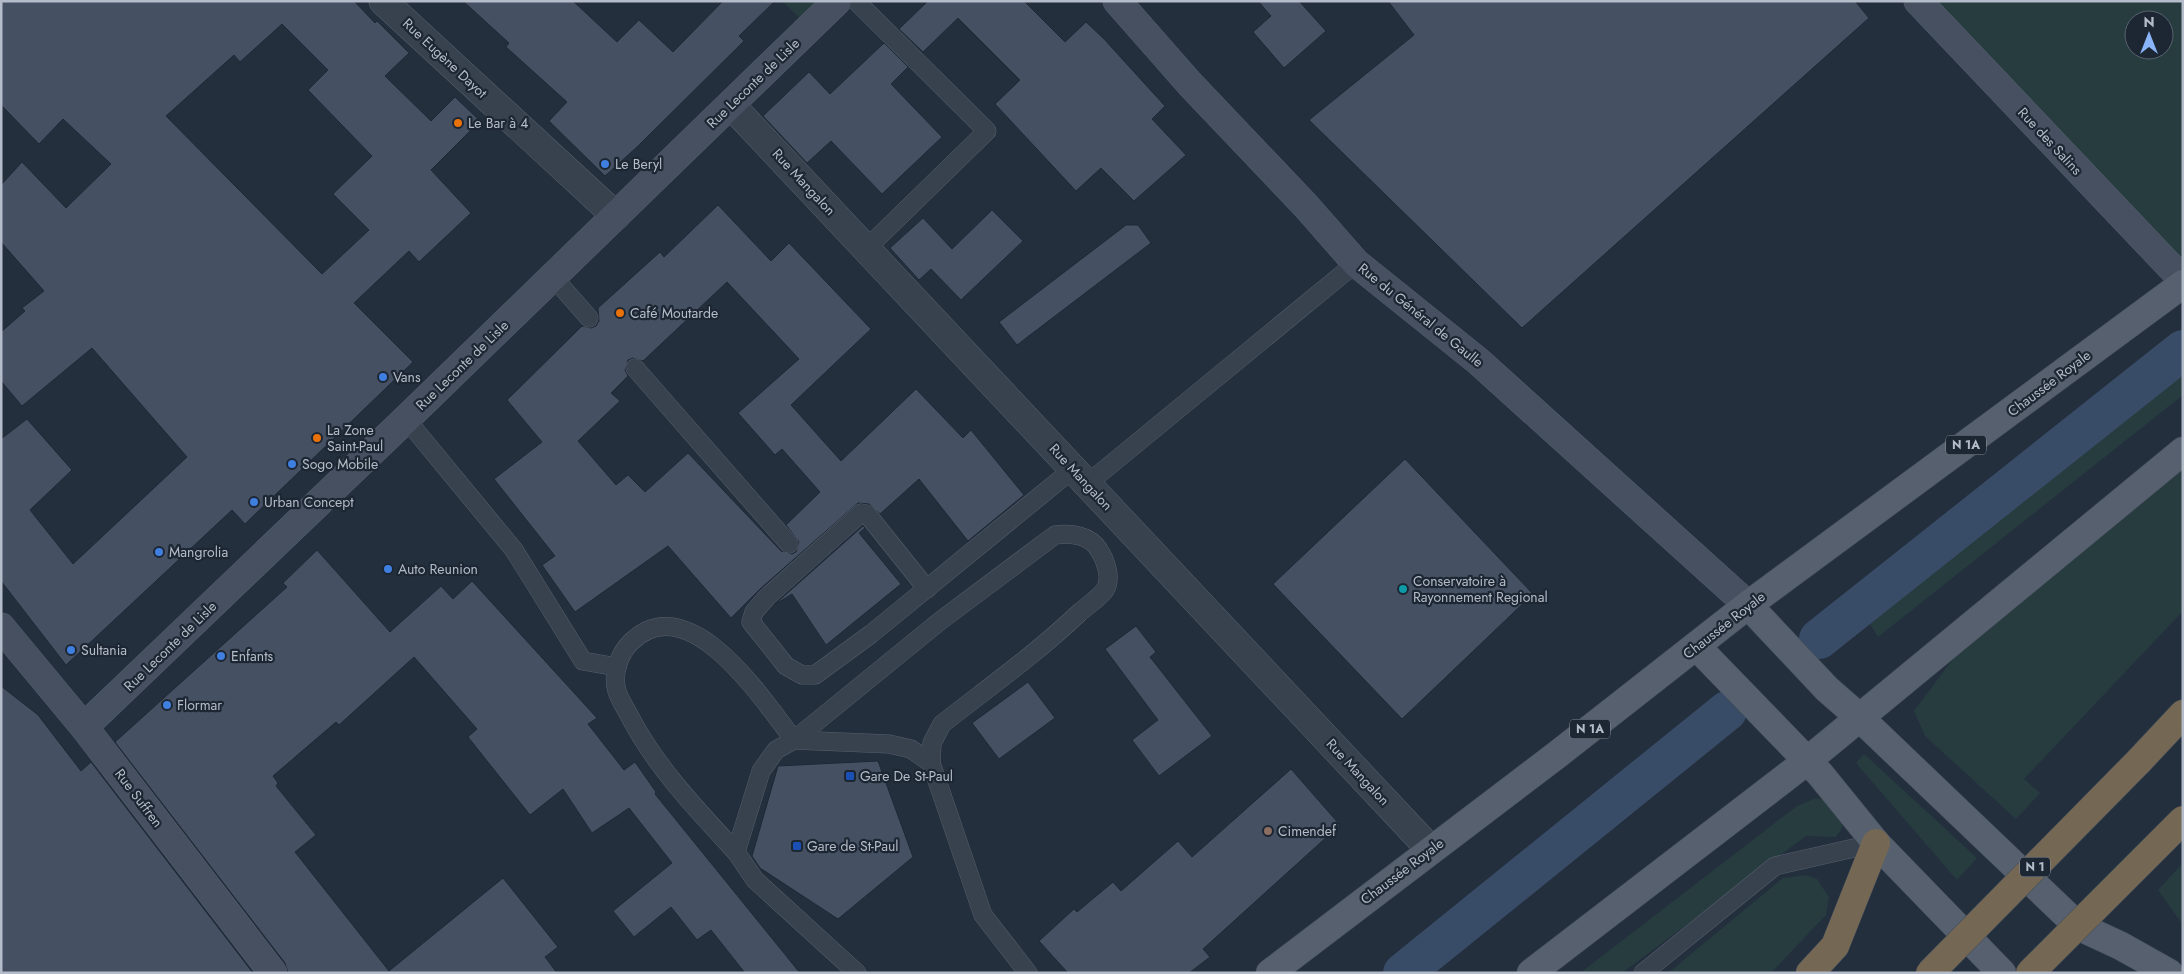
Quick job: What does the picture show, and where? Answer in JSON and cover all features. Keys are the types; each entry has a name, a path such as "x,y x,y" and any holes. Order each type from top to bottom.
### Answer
{"highway":[{"name":"N 1","path":"1930,973 2183,714"},
{"path":"2030,973 2183,820"},
{"path":"1810,973 1835,946 1876,843"}],"main road":[{"name":"Chaussée Royale","path":"1270,973 1748,605 2183,282"},
{"path":"1531,973 1807,760 2183,451"},
{"path":"1748,605 1827,689 1859,717 2078,926 2121,946 2169,973"},
{"path":"1696,646 1807,760 1876,843 2002,973"}],"street":[{"name":"Rue Eugène Dayot","path":"384,1 616,216"},
{"name":"Rue Leconte de Lisle","path":"84,727 406,419 837,1"},
{"name":"Rue du Général de Gaulle","path":"1117,1 1190,84 1306,206 1356,263 1478,360 1748,605"},
{"name":"Rue des Salins","path":"1918,1 2183,282"},
{"name":"Rue Mangalon","path":"731,104 1430,850"},
{"name":"Rue Suffren","path":"5,635 84,727 273,973"}],"lane":[{"path":"856,1 987,131 866,249"},
{"path":"927,589 867,514 861,513 767,597 754,612 751,622 786,666 802,675 814,675 871,634 927,589 1080,477 1356,263"},
{"path":"553,277 590,318"},
{"path":"635,368 789,544"},
{"path":"406,419 514,550 583,660 617,667"},
{"path":"736,852 761,771 776,750 794,740 940,621 1055,535 1070,534 1085,538 1097,547 1106,560 1108,575 1105,590 1068,624 942,724 932,743 931,763 983,915 1028,973"},
{"path":"794,740 725,656 696,634 677,627 657,627 638,635 624,649 617,667 617,690 643,741 701,814 736,852 756,880 857,973"},
{"path":"794,740 889,744 911,749 931,763"},
{"path":"1643,973 1776,866 1876,843"}],"green space":[{"path":"782,1 837,1 810,28"},
{"path":"1918,1 2183,1 2183,280"},
{"path":"2183,363 2183,395 1878,637 1863,613"},
{"path":"2183,469 2183,611 2024,779 2040,793 2016,819 1925,736 1914,711 1962,647"},
{"path":"1864,754 1977,858 1957,880 1856,763"},
{"path":"1816,798 1830,802 1842,814 1842,828 1836,837 1806,836 1622,973 1580,973 1797,806"},
{"path":"2183,863 2183,925 2158,890"},
{"path":"1806,875 1817,879 1829,897 1826,915 1771,973 1668,973 1783,878"}],"building":[{"path":"1,1 354,1 375,23 377,21 409,53 385,76 431,121 455,97 480,121 431,170 471,213 419,262 409,251 354,303 413,362 245,524 232,510 66,665 1,581 1,439 27,419 72,470 30,510 73,564 187,457 92,348 22,406 1,381 1,332 25,311 22,308 44,291 1,242 1,185 22,162 66,208 111,164 63,119 39,144 1,105","holes":["282,24 328,70 308,90 372,156 333,194 369,230 322,274 166,116 234,55 240,62"]},
{"path":"463,1 573,1 617,42 639,20 673,52 723,1 775,1 739,36 744,41 605,176 549,121 567,102 506,47 509,43"},
{"path":"928,1 1024,1 1065,42 1086,22 1165,106 1152,119 1186,155 1134,201 1101,168 1076,191 995,104 1020,80 958,18 923,52 899,29"},
{"path":"1258,1 1299,1 1326,31 1284,68 1253,32 1271,16"},
{"path":"1388,1 1855,1 1869,18 1522,328 1309,120 1414,35"},
{"path":"884,43 908,67 891,84 942,137 882,194 831,141 807,163 763,116 809,72 830,94"},
{"path":"718,205 771,261 789,243 871,329 791,405 841,461 916,389 963,438 971,430 1024,495 968,541 919,479 880,514 869,504 858,503 760,589 731,618 668,546 575,612 542,565 555,556 494,479 542,442 507,400 582,326 591,328 596,326 599,321 598,308 660,252 664,257","holes":["727,282 799,359 738,413 775,455 782,449 820,492 786,525 799,542 796,552 792,554 781,551 688,453 645,492 628,475 616,485 578,441 620,401 611,393 628,376 625,370 628,360 633,358 643,361"]},
{"path":"992,210 1023,241 961,300 931,269 919,280 890,248 923,218 952,249"},
{"path":"1126,225 1138,225 1151,243 1017,345 999,322"},
{"name":"Conservatoire à Rayonnement Regional","path":"1405,459 1533,594 1402,719 1273,584"},
{"path":"863,526 865,528 859,533 901,584 826,645 792,594 774,605"},
{"path":"317,550 390,632 441,586 453,599 472,581 597,718 588,724 624,770 635,762 656,792 655,794 800,973 745,973 711,930 697,940 671,907 634,937 613,911 672,863 629,808 592,833 563,789 530,815 468,737 477,729 414,657 339,725 336,722 273,776 278,783 276,786 316,835 295,852 389,971 503,878 558,947 545,957 557,973 288,973 285,963 115,742 287,587 283,583"},
{"path":"1136,626 1156,652 1150,657 1212,736 1159,776 1132,740 1158,720 1105,649"},
{"path":"1028,682 1055,718 999,759 972,723"},
{"path":"1,686 38,715 81,771 91,762 253,973 1,973"},
{"name":"Gare de St-Paul","path":"878,761 913,857 838,919 760,868 752,856 778,766"},
{"path":"1291,769 1340,825 1203,949 1210,957 1189,973 1068,973 1039,941 1074,909 1077,912 1113,882 1121,891 1178,841 1192,857"}],"waterway":[{"path":"1819,639 2183,350"},
{"path":"1403,973 1727,711"}],"place":[{"name":"Le Bar à 4","path":"458,123"},
{"name":"Le Beryl","path":"605,164"},
{"name":"Café Moutarde","path":"620,313"},
{"name":"Vans","path":"383,377"},
{"name":"La Zone Saint-Paul","path":"317,438"},
{"name":"Sogo Mobile","path":"292,464"},
{"name":"Urban Concept","path":"254,502"},
{"name":"Mangrolia","path":"159,552"},
{"name":"Auto Reunion","path":"388,569"},
{"name":"Conservatoire à Rayonnement Regional","path":"1403,589"},
{"name":"Sultania","path":"71,650"},
{"name":"Enfants","path":"221,656"},
{"name":"Flormar","path":"167,705"},
{"name":"Gare De St-Paul","path":"850,776"},
{"name":"Cimendef","path":"1268,831"},
{"name":"Gare de St-Paul","path":"797,846"}]}
